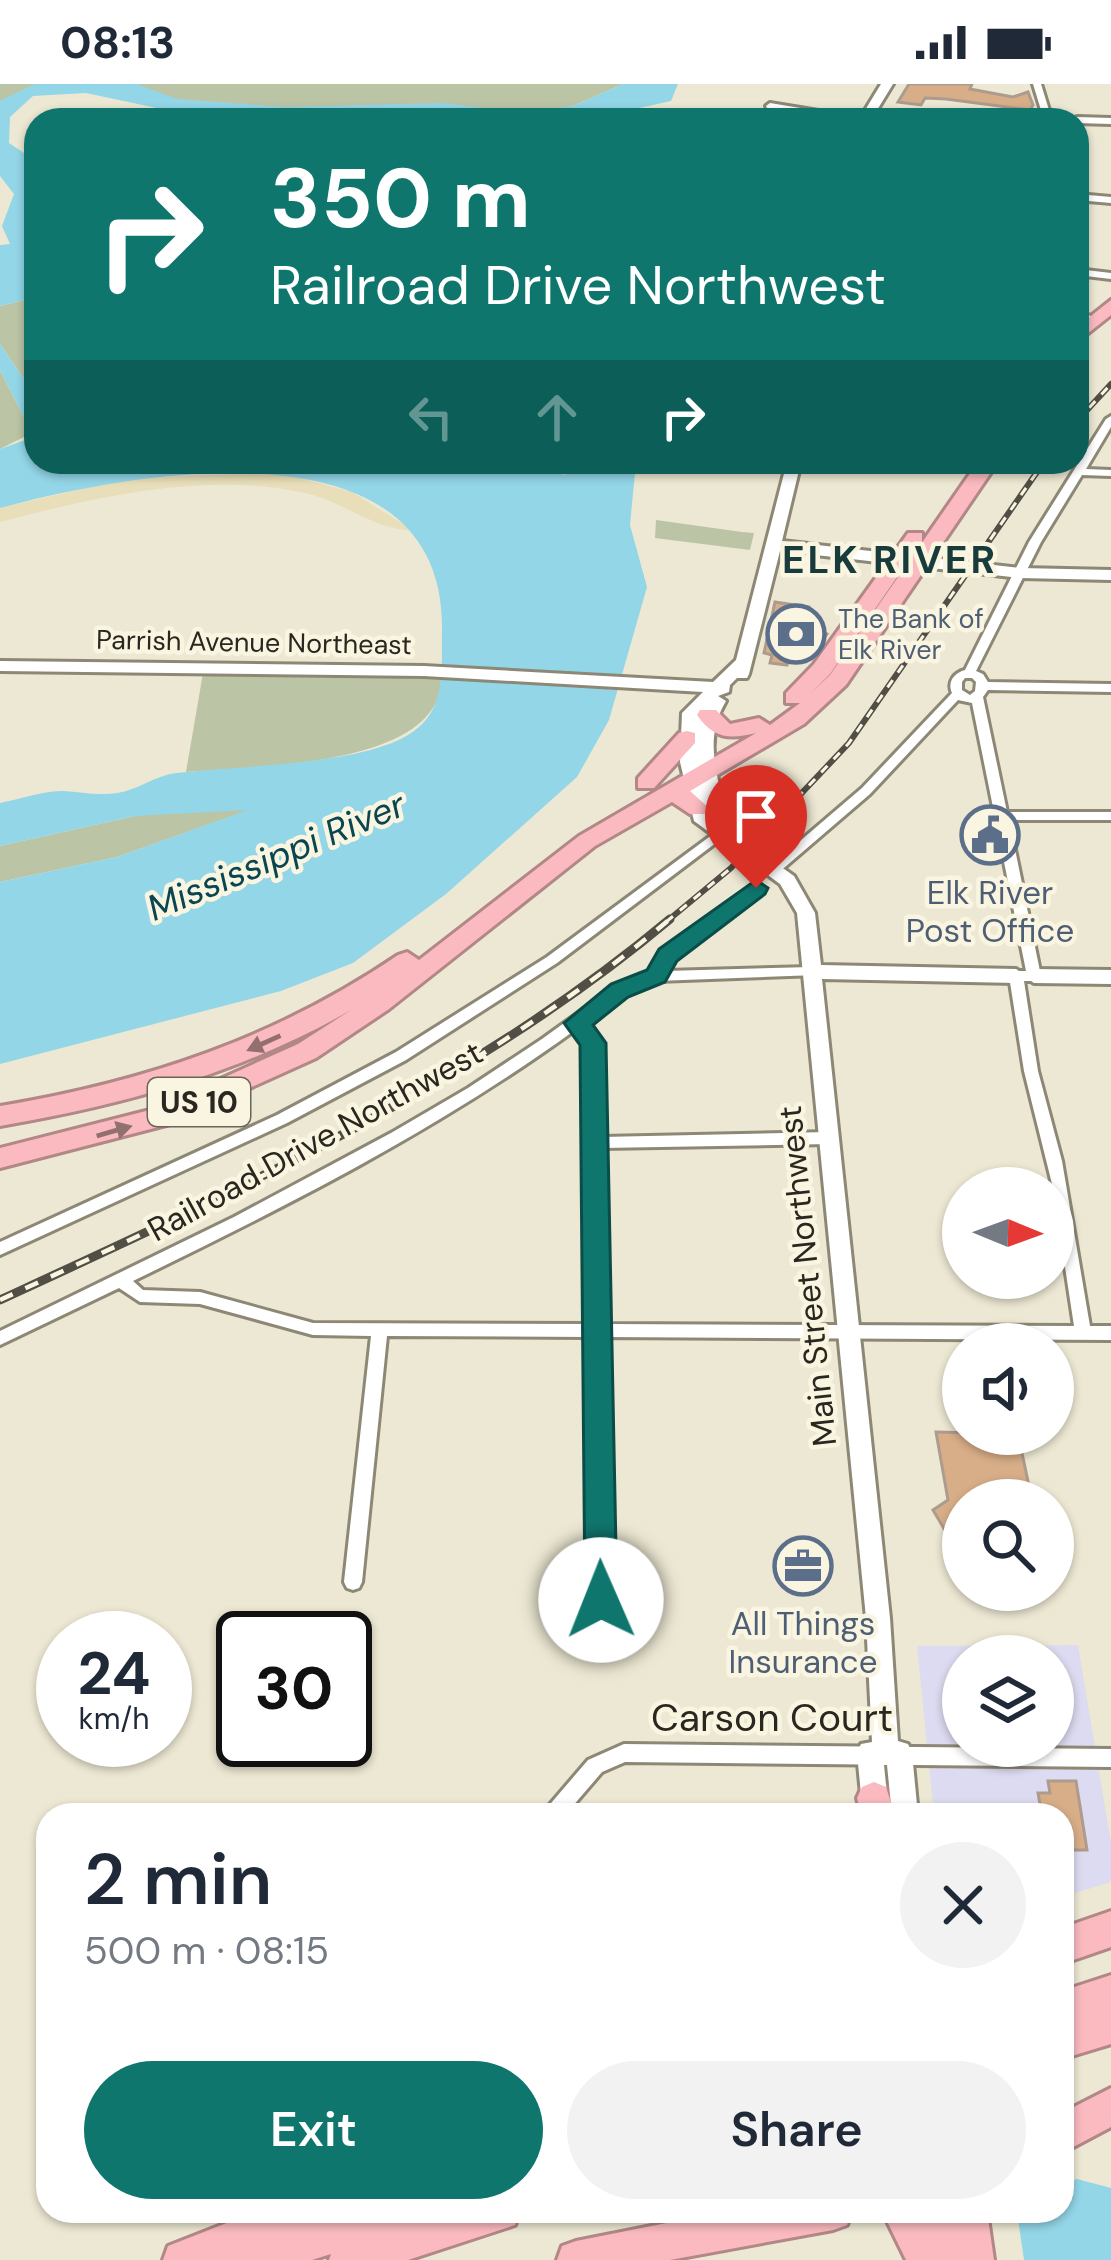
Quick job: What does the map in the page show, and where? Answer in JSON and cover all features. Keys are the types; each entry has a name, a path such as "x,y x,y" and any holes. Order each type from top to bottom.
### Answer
{"highway":[{"path":"1089,306 1111,279"},
{"name":"US 10","path":"696,760 773,735 824,695 959,474"},
{"name":"US 10","path":"0,1158 160,1117 307,1051 380,1003 656,788 759,725 817,676 978,474"},
{"path":"703,708 722,731 759,725"},
{"path":"656,788 685,797 698,809"},
{"name":"US 10","path":"0,1116 161,1082 323,1015 394,970 578,826 656,788"},
{"path":"1074,1927 1111,1919"},
{"path":"1074,1942 1111,1929"},
{"path":"1074,2004 1111,1993"},
{"path":"1074,2038 1111,2026"},
{"path":"182,2260 276,2223"},
{"path":"251,2260 369,2223"},
{"path":"348,2260 464,2223"},
{"path":"576,2260 652,2244 714,2223"},
{"path":"652,2244 688,2242 777,2223"},
{"path":"910,2223 926,2260"},
{"path":"941,2223 946,2260"},
{"path":"952,2223 957,2260"},
{"path":"967,2223 975,2260"}],"main road":[{"path":"698,809 691,713 741,677 791,474"},
{"path":"772,545 1021,573 1111,575"},
{"name":"Parrish Avenue Northeast","path":"0,666 424,671 723,688"},
{"path":"686,684 703,708"},
{"path":"696,760 720,833"},
{"name":"Main Street Northwest","path":"698,809 720,833 773,869 804,904 849,1329 885,1753 883,1803"},
{"path":"812,972 1111,977"},
{"path":"923,2223 926,2260"},
{"path":"964,2223 966,2260"}],"street":[{"path":"770,106 782,108"},
{"path":"1089,458 1111,419"},
{"path":"958,693 952,683 968,675 1080,474"},
{"path":"968,675 982,691 1025,976 1030,1071 1055,1161 1083,1334"},
{"path":"773,869 866,791 958,693 1111,688"},
{"path":"1003,816 1111,816"},
{"path":"0,1249 282,1119 401,1056 552,960 720,833"},
{"name":"Railroad Drive Northwest","path":"0,1338 410,1131 620,990 656,976 668,955 756,888"},
{"path":"656,976 812,972"},
{"path":"577,1023 593,1043 601,1600"},
{"path":"595,1143 829,1138"},
{"path":"120,1280 140,1296 200,1298 290,1326 1111,1334"},
{"path":"353,1582 380,1330"},
{"name":"Carson Court","path":"563,1803 595,1766 624,1753 1111,1758"}],"shaded area":[{"path":"1074,1645 1078,1645 1111,1843 1111,1882 1074,1893 1074,1803 933,1803 917,1646 942,1646 942,1767 1074,1767"}],"green space":[{"path":"0,84 623,84 564,108 199,108 78,87 29,94 0,128"},
{"path":"24,300 24,379 0,344 0,306"},
{"path":"0,370 24,417 24,437 0,449"},
{"path":"656,520 754,533 750,550 655,538"},
{"path":"203,673 441,679 433,708 410,730 377,746 295,763 186,772"},
{"path":"208,808 249,810 117,857 0,882 0,846 135,816"}],"sand":[{"path":"285,474 352,492 414,531 384,525 301,492 226,485 111,496 0,522 0,508 129,478"}],"water":[{"path":"34,84 137,84 177,99 286,107 441,103 485,108 157,108 86,93 33,96 10,117 9,143 24,153 24,300 0,306 0,245 10,244 2,226 14,194 0,176 0,101"},
{"path":"623,84 678,84 671,101 639,108 555,108 573,106"},
{"path":"0,344 24,379 24,417 0,370"},
{"path":"24,440 24,474 198,474 125,482 0,508 0,449"},
{"name":"Mississippi River","path":"271,474 635,474 630,525 647,587 609,720 577,777 446,894 353,963 281,991 0,1064 0,882 117,857 248,810 135,816 0,846 0,803 55,791 117,793 176,773 360,753 408,735 430,714 440,688 442,630 429,561 393,515 338,487"},
{"path":"1074,2180 1111,2188 1111,2260 1024,2260 1019,2223 1074,2223"}],"building":[{"path":"909,84 972,84 970,89 1013,97 1028,92 1033,105 1015,108 925,98 921,105 898,102"},
{"name":"The Bank of Elk River","path":"775,602 809,607 807,628 827,634 809,659 789,657 787,665 770,663 772,655 764,653"},
{"path":"936,1432 942,1432 942,1455 1022,1455 1027,1479 944,1479"},
{"path":"942,1504 942,1525 933,1510"},
{"path":"1048,1781 1076,1781 1087,1850 1074,1850 1074,1803 1040,1803 1038,1793 1050,1793"}],"railway":[{"path":"1089,408 1111,384"},
{"path":"666,922 731,868 849,743 1036,474"},
{"path":"0,1300 348,1132 514,1034 670,919"}],"place":[{"name":"The Bank of Elk River","path":"796,634"},
{"name":"Elk River Post Office","path":"990,835"},
{"name":"All Things Insurance","path":"803,1566"}],"district":[{"name":"ELK RIVER","path":"890,559"}],"route":[{"path":"601,1600 593,1043 577,1023 620,990 656,976 668,955 756,888"}]}
